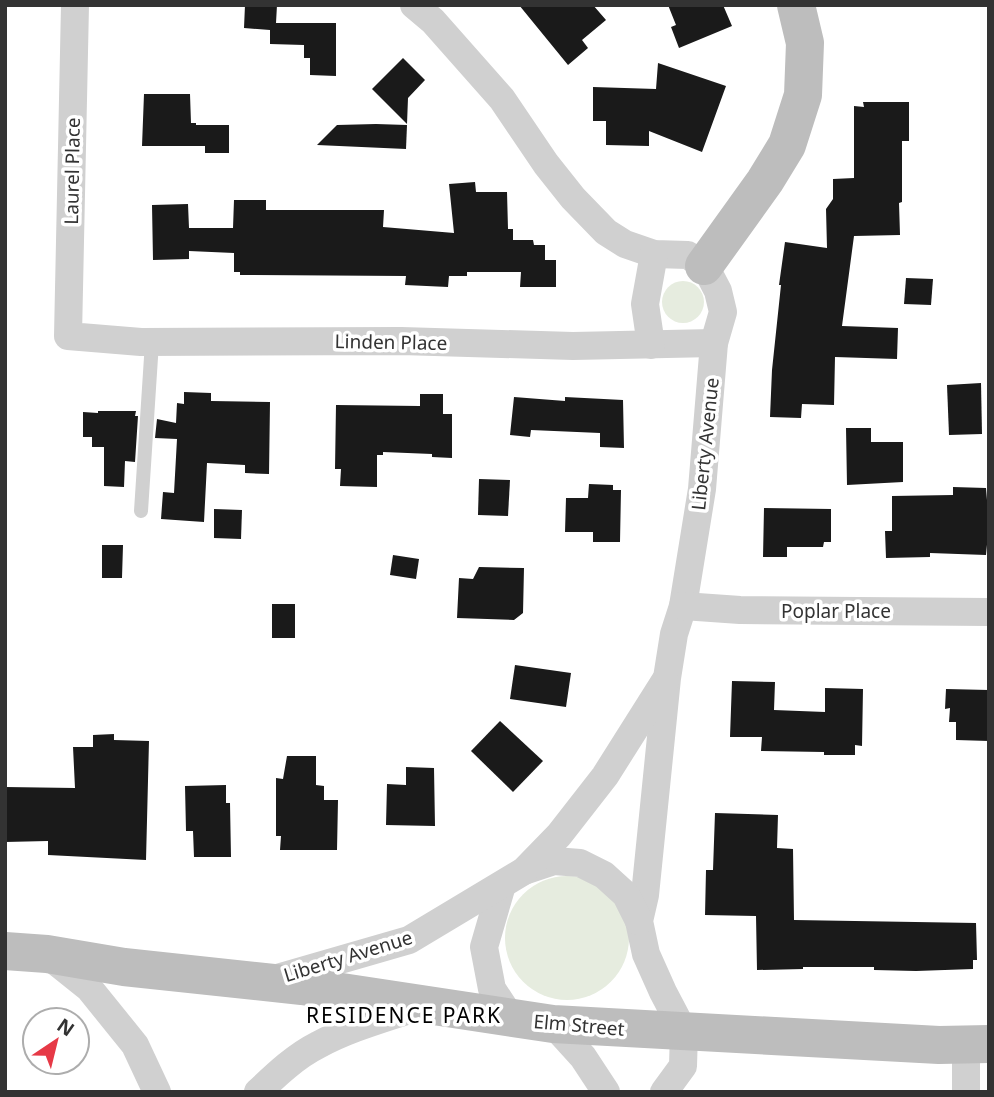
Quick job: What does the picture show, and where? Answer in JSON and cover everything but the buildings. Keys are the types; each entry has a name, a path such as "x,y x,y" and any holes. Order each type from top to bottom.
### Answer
{"street":[{"name":"Laurel Place","path":"68,336 75,5"},
{"path":"414,5 433,21 502,99 546,164 573,198 606,232 625,244 654,254 688,255 704,266 765,181 787,145 803,95 805,43 796,5"},
{"path":"651,345 645,304 654,254"},
{"name":"Liberty Avenue","path":"639,921 645,895 667,678 674,634 683,606 702,489 715,343 723,312 718,291 704,266"},
{"name":"Linden Place","path":"68,336 152,342 401,341 573,346 715,343"},
{"name":"Poplar Place","path":"683,606 740,610 989,612"},
{"name":"Liberty Avenue","path":"511,1018 492,989 484,947 513,878 559,835 605,776 667,678"},
{"name":"Liberty Avenue","path":"265,982 409,940 513,878 554,861 580,863 604,875 626,895 639,921 646,954 684,1032"},
{"name":"Elm Street","path":"5,951 265,982 553,1024 939,1045 977,1044"},
{"path":"47,954 89,988 135,1045 157,1092"},
{"path":"258,1092 280,1071 317,1045 356,1028 425,1005"},
{"path":"553,1024 583,1057 606,1092"},
{"path":"664,1092 683,1066 684,1032"},
{"path":"966,1092 977,1044"}],"lane":[{"path":"141,511 152,342"}],"shaded area":[{"path":"683,281 698,287 704,302 698,317 683,323 668,317 662,302 668,287"},
{"path":"567,876 591,881 611,894 624,914 629,938 624,962 611,982 591,995 567,1000 543,995 523,982 510,962 505,938 510,914 523,894 543,881"}],"district":[{"name":"RESIDENCE PARK","path":"404,1015"}]}
